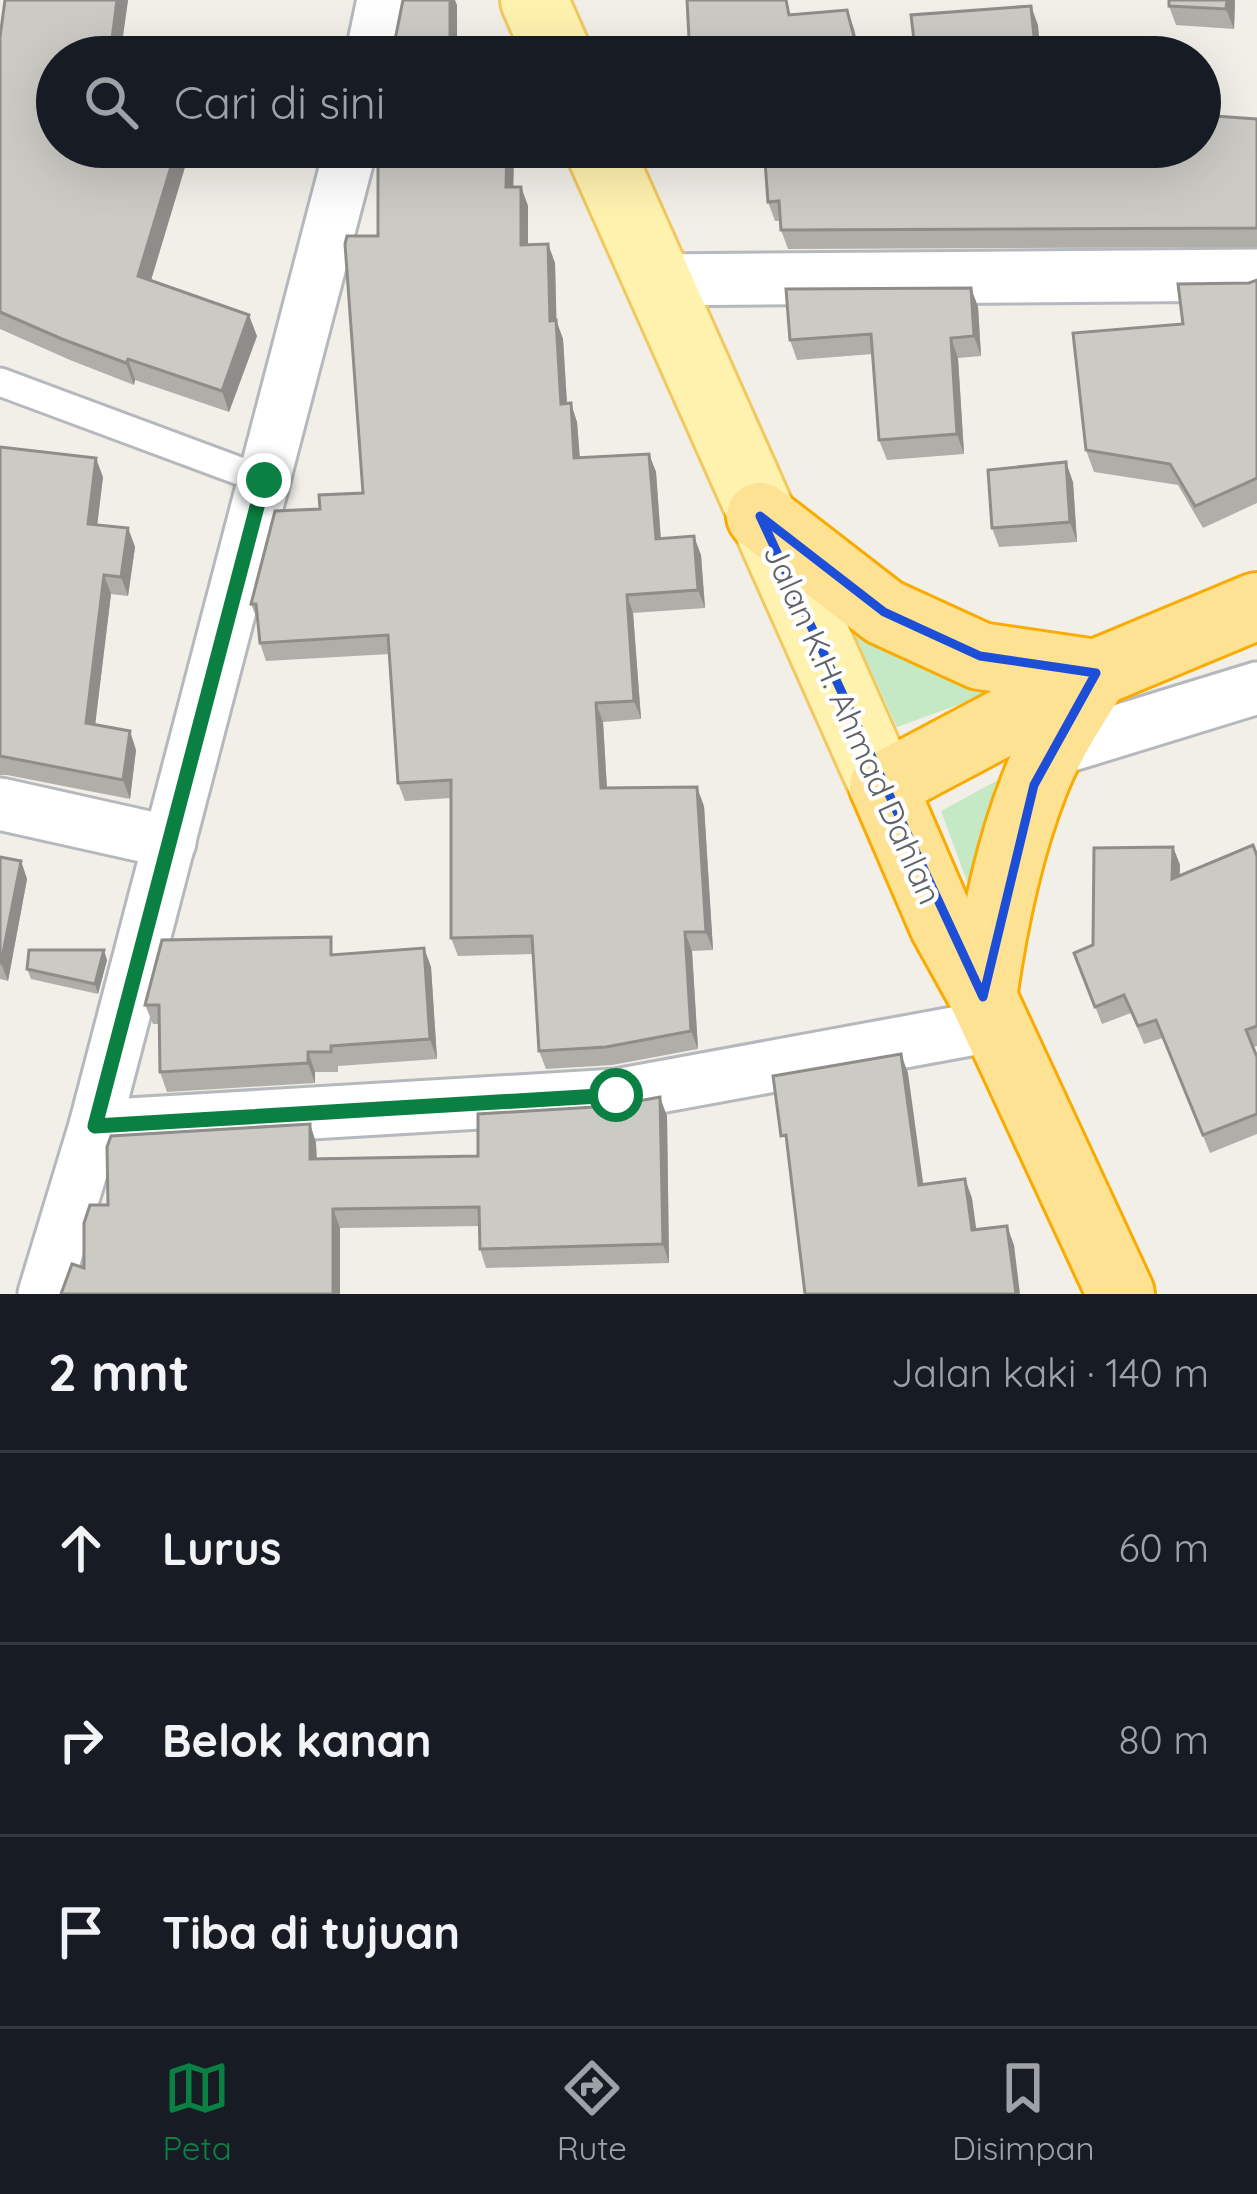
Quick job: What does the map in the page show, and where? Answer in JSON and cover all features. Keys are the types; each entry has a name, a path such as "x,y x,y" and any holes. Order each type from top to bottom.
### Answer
{"highway":[{"path":"760,516 884,612 980,656 1096,673"},
{"path":"883,786 1096,673 1257,606"},
{"path":"990,1011 991,939 1006,874 1034,785 1096,673"},
{"name":"Jalan K.H. Ahmad Dahlan","path":"883,786 1120,1294"}],"main road":[{"path":"534,0 550,36"},
{"name":"Jalan K.H. Ahmad Dahlan","path":"607,168 883,786"}],"street":[{"path":"375,36 383,0"},
{"path":"44,1294 95,1126 346,168"},
{"path":"656,280 1257,275"},
{"path":"1052,751 1257,688"},
{"path":"0,805 170,842"},
{"path":"95,1126 616,1095 990,1011"}],"lane":[{"path":"0,382 264,480"}],"highlighted area":[{"path":"760,516 884,612 980,656 1096,673 1034,785 983,997"}],"green space":[{"path":"844,612 1005,688 897,727"},
{"path":"1009,774 982,826 972,895 941,811"}],"building":[{"path":"5,0 117,0 112,36 36,36 36,168 171,168 138,276 249,315 222,391 128,359 126,363 0,312 0,37"},
{"path":"403,0 450,0 450,36 396,36"},
{"path":"687,0 786,0 789,15 847,10 854,36 689,36"},
{"path":"1169,0 1227,0 1226,9 1169,6"},
{"path":"1031,6 1034,36 914,36 911,15"},
{"path":"1221,116 1257,119 1257,228 781,230 779,201 768,202 766,168 1221,168"},
{"path":"378,168 506,168 506,187 521,187 521,245 548,244 550,321 556,320 561,404 571,403 574,458 649,454 656,539 694,536 698,590 627,595 634,701 596,703 601,788 697,787 706,932 685,932 691,1031 606,1047 539,1051 532,936 451,938 451,780 398,783 388,635 260,643 256,604 251,604 275,511 320,509 319,495 363,493 345,244 347,236 378,236"},
{"path":"1257,280 1257,478 1195,506 1170,464 1086,450 1073,333 1183,324 1178,284"},
{"path":"971,288 974,336 951,338 957,434 879,440 871,334 790,340 786,289"},
{"path":"0,447 96,458 88,524 128,528 121,577 104,575 86,723 130,731 123,780 0,756"},
{"path":"1066,462 1070,522 992,528 988,470"},
{"path":"1253,845 1257,856 1257,1026 1246,1030 1257,1057 1257,1114 1203,1135 1156,1020 1138,1026 1124,995 1095,1007 1074,953 1093,945 1094,848 1173,847 1172,879"},
{"path":"0,857 21,861 1,963 0,963"},
{"path":"331,937 331,955 424,948 430,1039 331,1046 331,1052 308,1052 308,1063 160,1072 159,1005 145,1005 162,940"},
{"path":"29,950 104,950 95,984 27,969"},
{"path":"901,1054 919,1185 965,1179 972,1230 1007,1226 1016,1294 805,1294 786,1135 781,1136 773,1076"},
{"path":"660,1097 663,1244 480,1249 479,1207 333,1209 333,1294 61,1294 72,1264 84,1268 84,1223 90,1205 108,1205 111,1136 310,1124 310,1159 478,1156 478,1114 611,1106"}],"route":[{"path":"264,480 95,1126 616,1095"}]}
